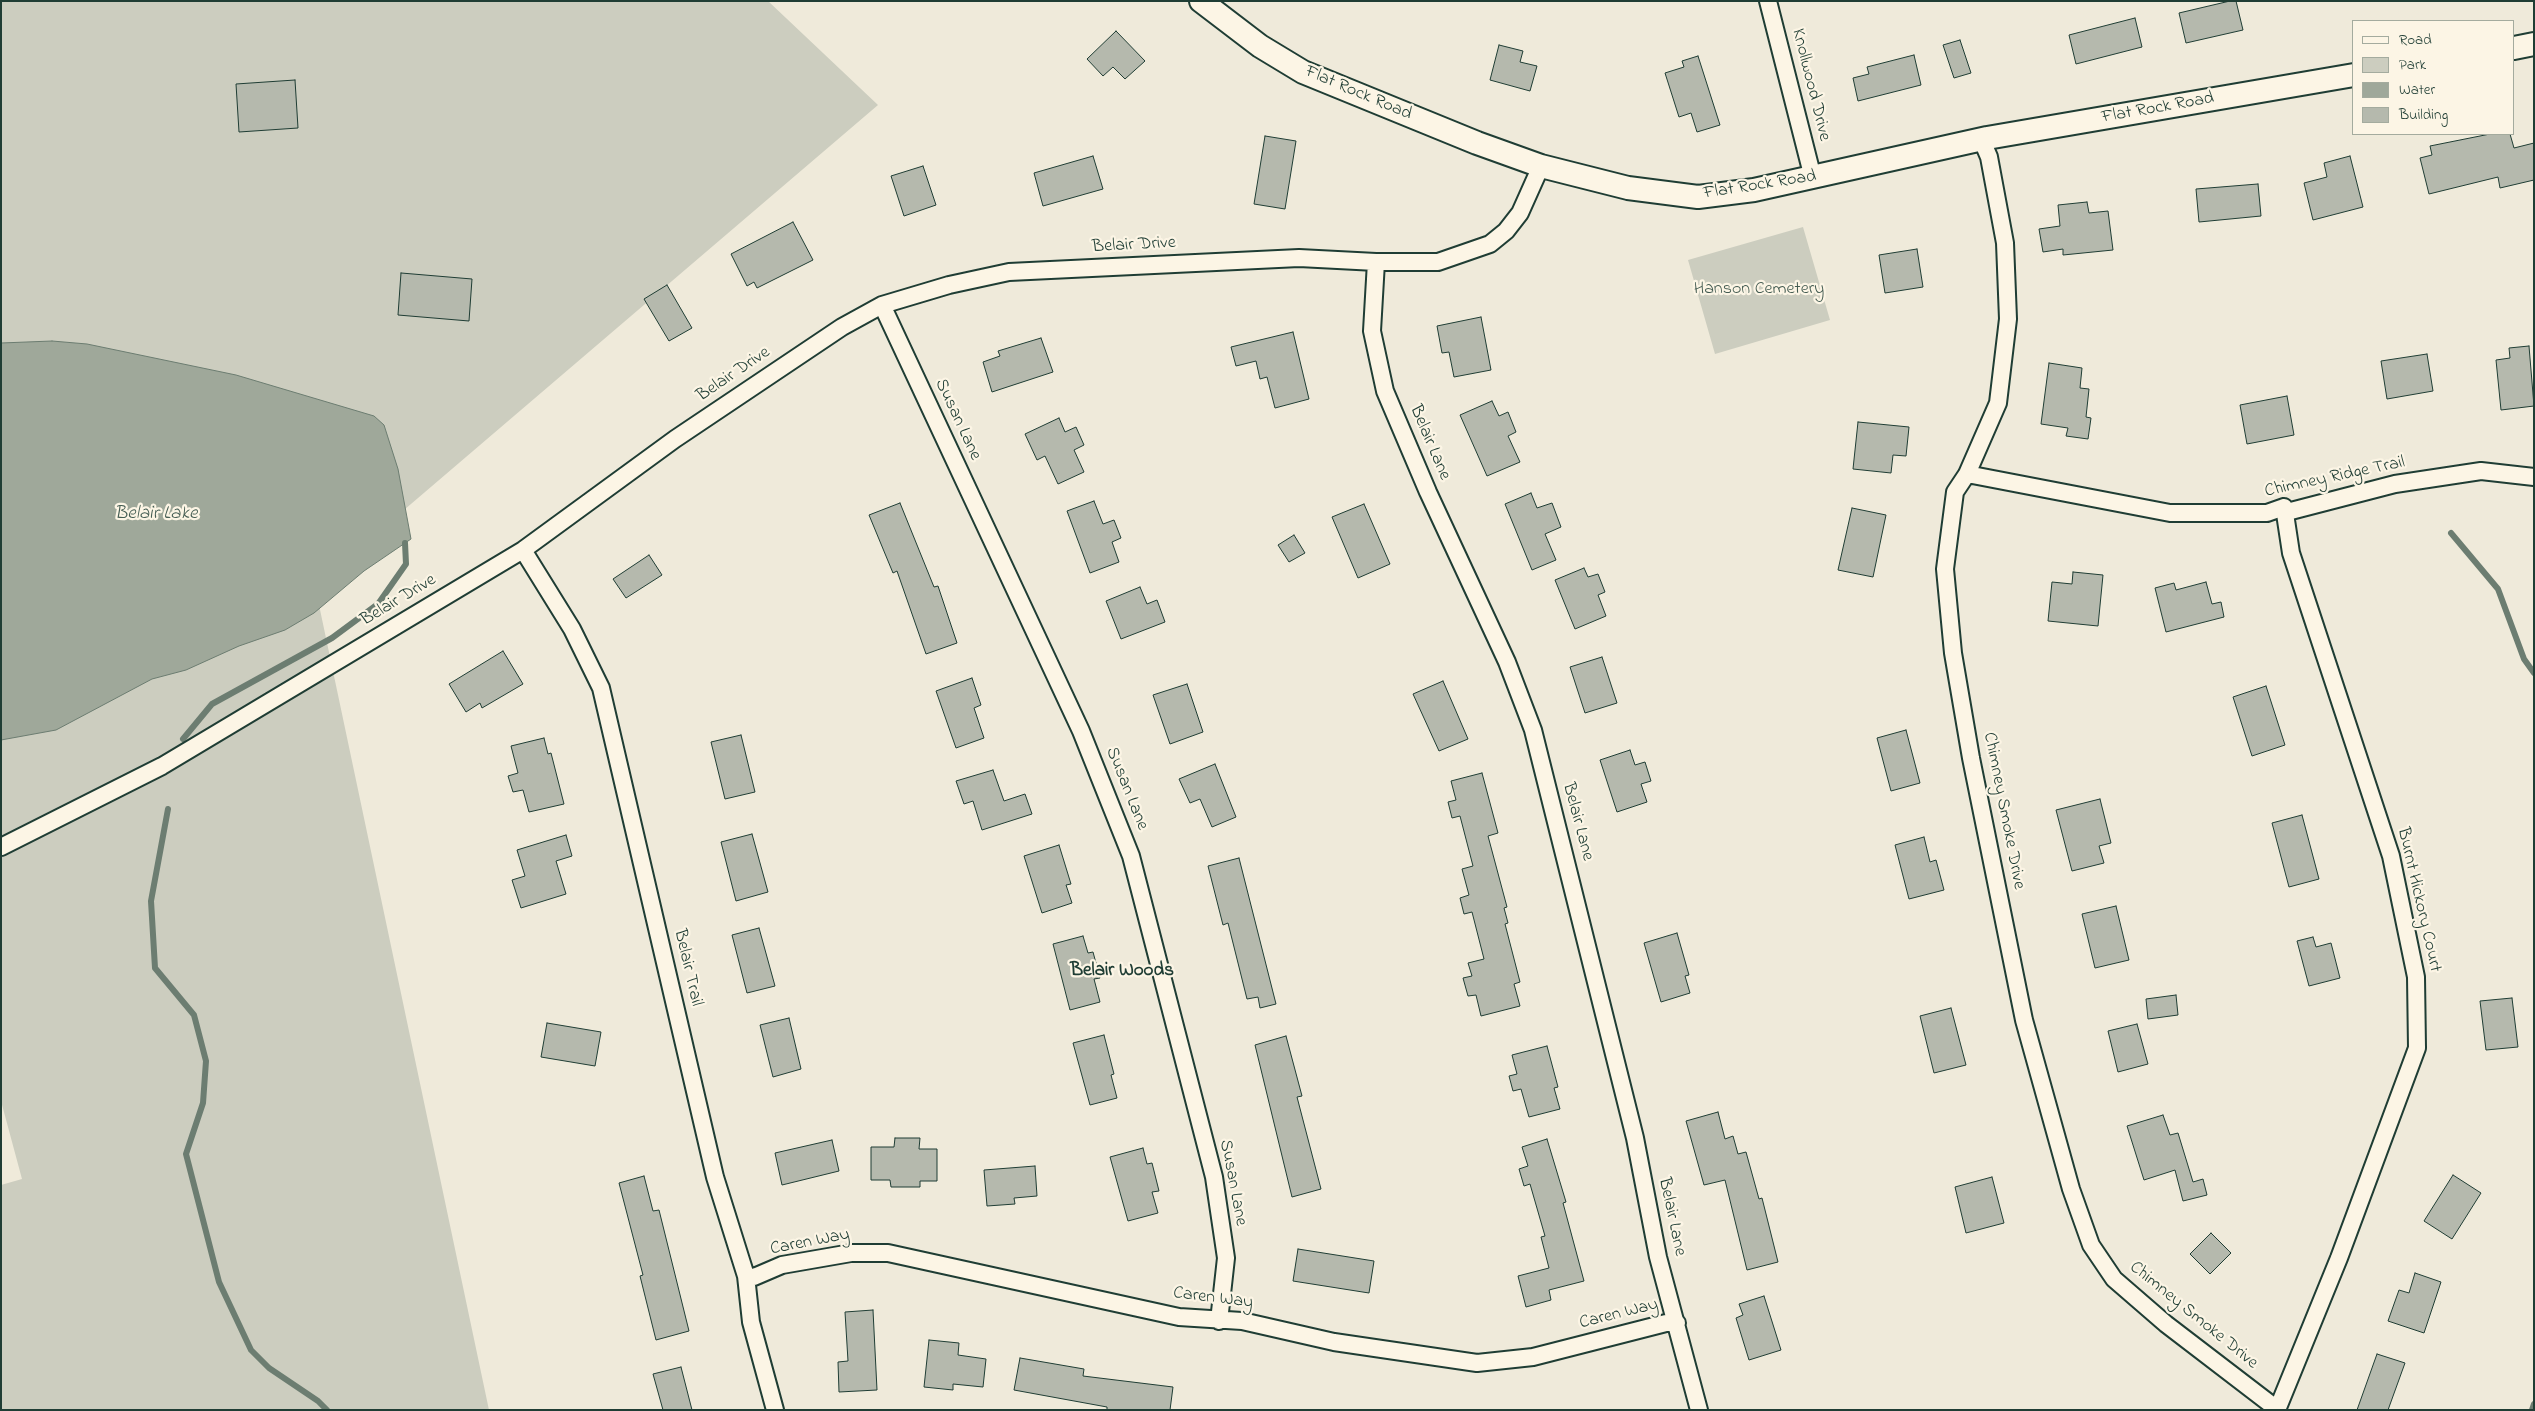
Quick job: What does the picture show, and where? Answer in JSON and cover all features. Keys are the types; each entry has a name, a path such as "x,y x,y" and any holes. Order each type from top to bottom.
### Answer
{"street":[{"name":"Flat Rock Road","path":"1201,1 1260,46 1303,72 1477,143 1541,166 1628,188 1698,197 1754,190 1813,178 1987,138 2352,75"},
{"name":"Knollwood Drive","path":"1768,1 1813,178"},
{"path":"2515,48 2534,44"},
{"name":"Chimney Smoke Drive","path":"1987,138 1984,144 1989,157 2005,243 2008,319 1998,403 1967,474 1956,492 1946,569 1953,653 1971,758 2024,1020 2071,1189 2091,1244 2114,1279 2166,1324 2277,1410"},
{"name":"Belair Drive","path":"1,847 162,766 523,550 675,439 842,327 882,305 949,285 1009,272 1299,258 1376,262 1438,262 1490,244 1506,231 1520,213 1541,166"},
{"name":"Belair Lane","path":"1376,262 1372,331 1385,391 1428,492 1506,662 1532,730 1635,1138 1658,1256 1699,1410"},
{"name":"Susan Lane","path":"882,305 1081,731 1131,856 1214,1177 1226,1258 1219,1321"},
{"name":"Chimney Ridge Trail","path":"1967,474 2170,514 2267,513 2284,507 2287,512 2396,484 2481,471 2534,477"},
{"name":"Burnt Hickory Court","path":"2277,1410 2342,1249 2417,1048 2416,976 2391,856 2291,553 2284,507"},
{"name":"Belair Trail","path":"523,550 572,629 601,688 716,1177 746,1276 751,1322 775,1410"},
{"name":"Caren Way","path":"746,1276 754,1276 782,1265 851,1253 888,1253 1179,1317 1242,1321 1334,1342 1477,1362 1533,1357 1666,1323 1677,1323"}],"green space":[{"path":"1,1 768,1 878,105 315,586 489,1410 1,1410 1,1185 22,1179 1,1101"},
{"name":"Hanson Cemetery","path":"1803,227 1830,320 1715,354 1688,260"}],"water":[{"name":"Belair Lake","path":"52,341 87,344 236,375 374,416 384,425 398,469 411,539 364,571 314,613 285,630 239,646 186,670 152,679 56,730 1,740 1,343"}],"building":[{"path":"2236,1 2243,30 2186,43 2179,13"},
{"path":"2135,18 2142,47 2076,64 2069,35"},
{"path":"1116,31 1145,61 1125,79 1113,67 1103,76 1087,59"},
{"path":"1960,40 1971,73 1954,78 1943,45"},
{"path":"1499,45 1523,51 1520,62 1537,66 1530,91 1490,80"},
{"path":"1914,55 1921,85 1858,101 1853,78 1869,74 1867,67"},
{"path":"1698,56 1720,125 1697,132 1691,113 1679,117 1665,73 1684,67 1682,61"},
{"path":"295,80 298,128 239,132 236,84"},
{"path":"2485,135 2510,135 2514,148 2534,143 2534,180 2500,188 2498,177 2429,194 2420,158 2432,155 2430,146"},
{"path":"1265,136 1296,141 1285,209 1254,204"},
{"path":"1093,156 1103,189 1043,206 1034,173"},
{"path":"2350,156 2363,207 2313,220 2304,183 2327,177 2324,163"},
{"path":"923,166 936,205 904,216 891,176"},
{"path":"2258,184 2261,216 2199,222 2196,189"},
{"path":"2087,202 2089,213 2108,211 2113,250 2063,255 2063,249 2043,252 2039,229 2060,226 2058,205"},
{"path":"793,222 813,260 757,288 754,282 747,286 731,254"},
{"path":"1917,249 1923,287 1885,293 1879,255"},
{"path":"401,273 472,279 469,321 398,315"},
{"path":"667,285 692,328 669,341 644,299"},
{"path":"1481,317 1491,370 1454,377 1449,352 1442,353 1437,326"},
{"path":"1293,332 1309,399 1275,408 1267,377 1260,379 1256,361 1236,366 1231,347"},
{"path":"1041,338 1053,372 992,392 983,362 1000,356 998,351"},
{"path":"2529,346 2534,406 2501,410 2496,360 2510,358 2509,348"},
{"path":"2427,354 2433,391 2387,399 2381,361"},
{"path":"2049,363 2082,368 2080,388 2089,389 2086,417 2091,418 2088,439 2066,436 2068,428 2041,424"},
{"path":"2287,396 2294,435 2247,444 2240,405"},
{"path":"1492,401 1499,416 1508,412 1516,432 1508,436 1520,462 1487,476 1460,415"},
{"path":"1059,418 1065,432 1076,427 1084,445 1074,450 1084,472 1058,484 1045,456 1037,460 1025,434"},
{"path":"1858,422 1909,427 1906,456 1893,455 1891,473 1853,469"},
{"path":"1531,493 1537,508 1552,503 1561,527 1545,534 1556,560 1532,570 1505,504"},
{"path":"1094,501 1103,524 1114,520 1121,538 1112,542 1119,562 1090,573 1067,511"},
{"path":"900,503 934,587 938,586 957,643 926,654 897,571 893,573 869,515"},
{"path":"1364,504 1390,564 1358,578 1332,517"},
{"path":"1852,508 1886,515 1873,577 1838,570"},
{"path":"1294,535 1305,553 1289,562 1278,545"},
{"path":"649,555 662,575 626,598 613,579"},
{"path":"1584,568 1588,577 1598,574 1605,592 1598,595 1606,616 1575,629 1555,580"},
{"path":"2073,572 2103,575 2098,626 2048,621 2052,582 2072,584"},
{"path":"2206,582 2212,604 2221,602 2224,617 2166,632 2155,588 2174,583 2176,590"},
{"path":"1140,587 1147,604 1157,600 1165,622 1121,639 1106,601"},
{"path":"503,651 523,684 482,708 480,703 466,712 449,684"},
{"path":"1602,657 1617,703 1585,713 1570,667"},
{"path":"972,678 981,705 974,708 984,738 956,748 936,691"},
{"path":"1443,681 1468,739 1439,751 1413,694"},
{"path":"1187,684 1203,732 1170,744 1153,695"},
{"path":"2266,686 2285,745 2252,756 2233,697"},
{"path":"1906,730 1920,783 1891,791 1877,738"},
{"path":"741,735 755,792 725,799 711,742"},
{"path":"544,738 548,754 551,753 564,804 529,812 523,790 513,792 508,776 518,773 511,746"},
{"path":"1630,750 1635,765 1645,762 1651,781 1641,784 1647,802 1617,812 1600,760"},
{"path":"1215,764 1236,817 1212,827 1200,799 1190,803 1179,779"},
{"path":"993,770 1004,801 1025,794 1032,814 982,830 973,801 964,804 956,781"},
{"path":"1482,773 1498,833 1488,836 1507,907 1504,908 1508,923 1505,924 1520,982 1514,984 1520,1006 1481,1016 1476,995 1468,996 1463,978 1472,976 1468,963 1484,959 1472,912 1464,914 1460,898 1469,895 1462,869 1473,866 1460,816 1452,818 1448,802 1456,800 1451,781"},
{"path":"2100,799 2111,843 2099,846 2104,863 2072,871 2056,810"},
{"path":"2302,815 2319,879 2289,887 2272,823"},
{"path":"752,834 768,892 736,901 721,842"},
{"path":"566,835 572,856 556,861 566,894 521,908 512,880 525,876 517,850"},
{"path":"1924,837 1930,862 1936,860 1944,890 1909,899 1895,845"},
{"path":"1059,845 1071,884 1066,885 1072,903 1042,913 1024,856"},
{"path":"1239,858 1276,1004 1260,1008 1258,997 1247,999 1228,923 1223,925 1208,866"},
{"path":"2116,906 2129,960 2095,968 2082,914"},
{"path":"759,928 775,986 747,993 732,935"},
{"path":"1677,933 1689,975 1685,976 1690,993 1661,1002 1644,943"},
{"path":"1083,936 1088,953 1093,952 1100,978 1094,979 1100,1002 1070,1010 1053,944"},
{"path":"2313,937 2316,947 2331,943 2340,978 2309,986 2297,941"},
{"path":"2176,995 2178,1015 2148,1019 2146,999"},
{"path":"2512,998 2518,1047 2486,1050 2480,1001"},
{"path":"1951,1008 1966,1065 1934,1073 1920,1016"},
{"path":"789,1018 801,1069 773,1077 760,1025"},
{"path":"547,1023 601,1032 595,1066 541,1057"},
{"path":"2137,1024 2148,1064 2118,1072 2108,1031"},
{"path":"1104,1035 1114,1074 1111,1075 1117,1098 1090,1105 1073,1043"},
{"path":"1286,1036 1302,1096 1297,1097 1321,1189 1292,1197 1255,1045"},
{"path":"1547,1046 1558,1087 1554,1088 1560,1109 1529,1117 1521,1089 1513,1091 1509,1076 1517,1074 1512,1055"},
{"path":"1718,1112 1725,1139 1733,1136 1738,1154 1746,1152 1759,1199 1762,1198 1778,1262 1747,1270 1725,1180 1704,1185 1686,1121"},
{"path":"2163,1115 2170,1135 2178,1133 2193,1182 2203,1179 2207,1195 2183,1201 2175,1170 2144,1180 2127,1126"},
{"path":"895,1138 920,1138 919,1149 937,1149 937,1181 920,1181 920,1187 891,1187 890,1180 871,1180 871,1147 894,1147"},
{"path":"1547,1139 1566,1202 1563,1203 1584,1281 1549,1290 1551,1300 1526,1307 1518,1276 1549,1268 1541,1237 1545,1236 1530,1184 1524,1186 1519,1169 1528,1166 1522,1147"},
{"path":"832,1140 839,1171 782,1185 775,1153"},
{"path":"1143,1148 1147,1164 1152,1163 1159,1191 1152,1192 1158,1213 1128,1221 1110,1157"},
{"path":"1035,1166 1037,1196 1014,1198 1015,1204 987,1206 984,1170"},
{"path":"2453,1175 2481,1193 2452,1239 2424,1221"},
{"path":"644,1176 653,1211 659,1210 689,1331 656,1340 640,1276 643,1275 619,1183"},
{"path":"1992,1177 2004,1223 1966,1233 1955,1187"},
{"path":"2211,1233 2231,1253 2210,1274 2190,1254"},
{"path":"1298,1249 1374,1261 1369,1293 1293,1281"},
{"path":"2415,1273 2441,1282 2424,1333 2388,1321 2399,1290 2409,1293"},
{"path":"1764,1296 1781,1350 1749,1360 1736,1318 1743,1315 1739,1304"},
{"path":"873,1310 877,1390 839,1392 838,1362 848,1361 845,1312"},
{"path":"929,1340 959,1343 958,1355 986,1359 983,1387 953,1384 953,1390 924,1387"},
{"path":"2377,1354 2405,1363 2388,1410 2357,1410"},
{"path":"1020,1358 1084,1369 1083,1376 1173,1387 1170,1410 1107,1410 1107,1407 1014,1390"},
{"path":"681,1367 692,1410 663,1410 653,1374"}],"waterway":[{"path":"2451,533 2498,589 2524,659 2534,673"},
{"path":"183,739 212,704 332,638 378,604 406,564 405,543"},
{"path":"168,809 151,901 155,968 194,1015 206,1061 203,1103 186,1154 219,1282 251,1350 269,1368 318,1401 327,1410"},
{"path":"2532,1410 2534,1404"}],"district":[{"name":"Belair Woods","path":"1122,972"}]}
